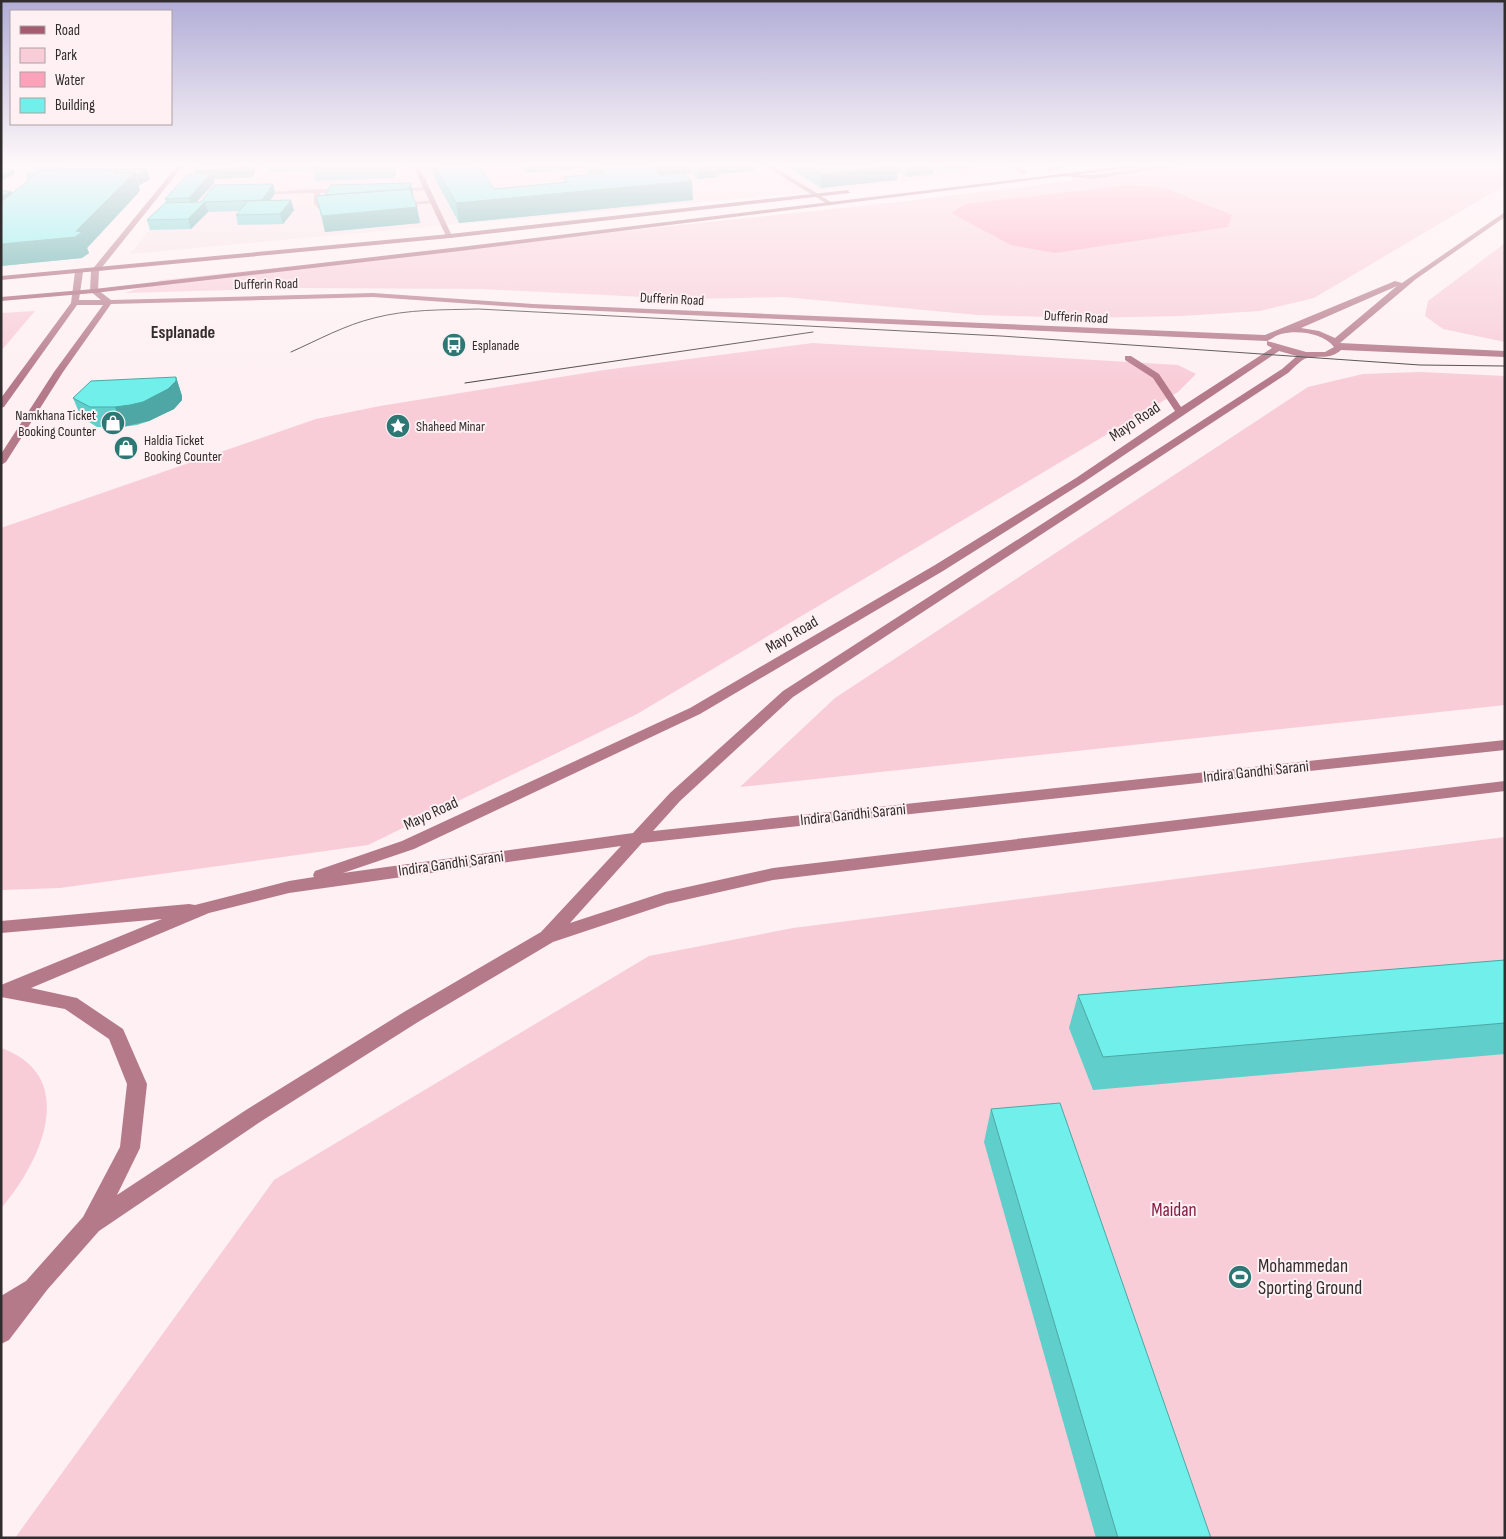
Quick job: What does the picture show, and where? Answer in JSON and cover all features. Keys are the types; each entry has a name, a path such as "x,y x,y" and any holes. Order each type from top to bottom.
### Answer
{"main road":[{"path":"94,291 96,271 123,238"},
{"path":"1,278 96,271 432,238"},
{"path":"1,299 94,291 545,238"},
{"path":"1470,238 1413,277 1337,345 1337,350 1326,355 1304,355 1278,348 1272,345 1267,338 1274,332 1290,330 1319,334 1337,345 1505,354"},
{"path":"1,405 75,303 79,272"},
{"path":"1290,330 1413,277"},
{"path":"1,462 59,372 109,302 94,291"},
{"name":"Dufferin Road","path":"75,303 373,295 543,307 1267,338"},
{"name":"Mayo Road","path":"289,887 408,844 695,711 940,568 1080,480 1261,357 1278,348"},
{"path":"547,937 675,797 788,694 1285,371 1304,355"},
{"path":"1128,358 1156,376 1180,412"},
{"name":"Indira Gandhi Sarani","path":"205,908 289,887 636,838 1505,745"},
{"path":"1,1332 39,1282 91,1224 253,1116 411,1017 547,937 665,898 773,874 1505,786"},
{"path":"1,926 205,908"},
{"path":"4,992 205,908"},
{"path":"4,992 70,1003 116,1034 137,1084 130,1148 91,1224"},
{"path":"1,1310 39,1282"}],"shaded area":[{"path":"143,238 308,238 130,254"}],"green space":[{"path":"560,238 1416,238 1314,298 1260,311 1181,316 1082,318 978,315 784,297 684,299 481,289 299,288 125,293 162,280"},
{"path":"1505,243 1505,342 1443,329 1425,316 1428,301"},
{"path":"35,311 1,351 1,313"},
{"path":"813,343 1178,365 1196,374 1178,392 637,714 368,845 60,888 1,890 1,528 316,419 380,406 604,370"},
{"path":"1420,372 1505,376 1505,705 740,787 835,698 1308,387 1363,374"},
{"name":"Maidan","path":"1505,837 1505,1538 15,1538 274,1180 649,956 793,928"},
{"path":"1,1048 26,1061 40,1079 46,1099 46,1122 29,1168 1,1208"}],"water":[{"path":"998,238 1156,238 1055,253 1011,245"}],"building":[{"path":"1,238 66,238 1,244"},
{"path":"176,377 176,381 168,389 143,402 130,405 90,407 73,398 91,381"},
{"path":"1505,960 1505,1023 1103,1057 1078,995"},
{"path":"1060,1103 1211,1538 1118,1538 991,1109"}],"tram line":[{"path":"291,352 342,329 387,315 413,311 478,309 1001,336 1420,365 1505,366"},
{"path":"465,383 813,332"}],"place":[{"name":"Esplanade","path":"454,345"},
{"name":"Namkhana Ticket Booking Counter","path":"113,423"},
{"name":"Shaheed Minar","path":"398,426"},
{"name":"Haldia Ticket Booking Counter","path":"126,448"},
{"name":"Mohammedan Sporting Ground","path":"1240,1277"}],"district":[{"name":"Esplanade","path":"183,332"}]}
